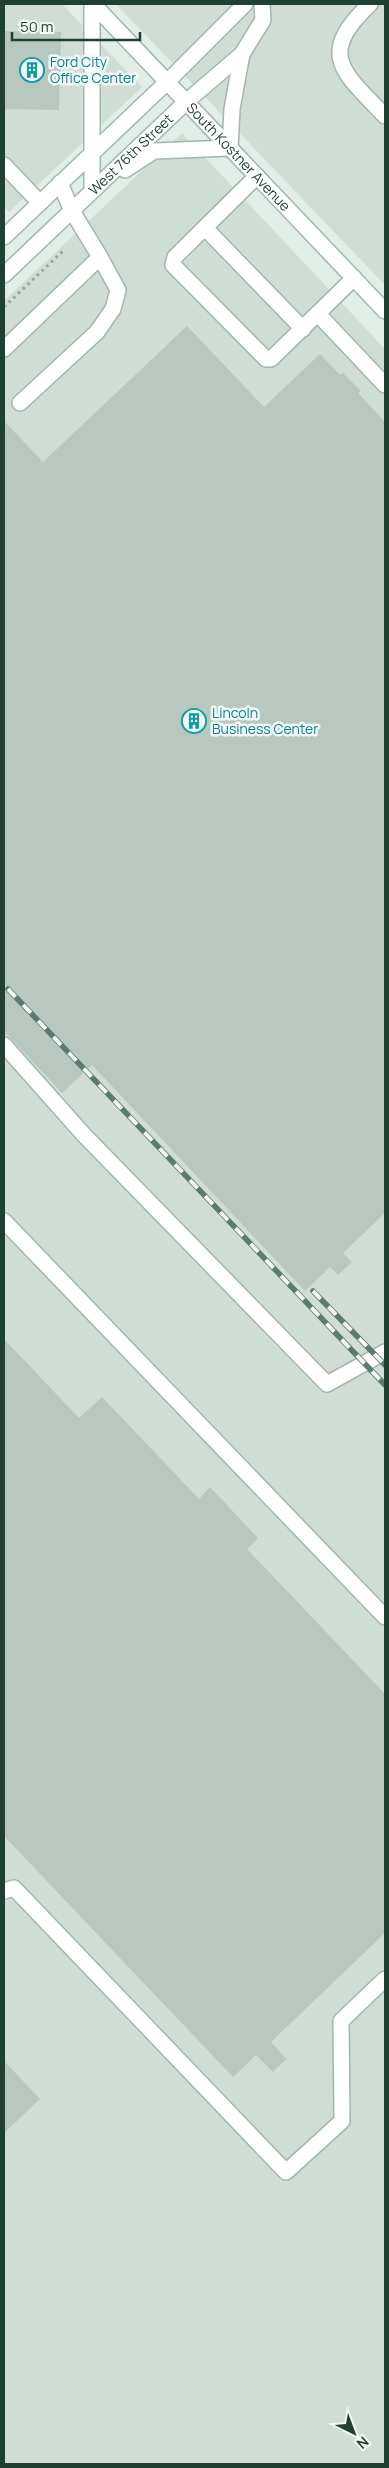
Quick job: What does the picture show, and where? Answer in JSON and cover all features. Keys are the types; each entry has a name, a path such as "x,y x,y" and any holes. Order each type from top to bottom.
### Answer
{"street":[{"name":"South Kostner Avenue","path":"93,4 385,311"},
{"path":"92,191 93,4"},
{"name":"West 76th Street","path":"4,237 167,82 245,4"},
{"name":"West 76th Street","path":"4,275 187,101 242,54 263,20 262,4"},
{"path":"370,4 344,32 339,48 341,65 350,79 385,116"},
{"path":"92,191 154,151 230,148 232,109 242,54"},
{"path":"4,165 40,203"},
{"path":"257,176 175,257 173,265 262,358 271,359 354,278"},
{"path":"20,403 97,332 113,309 118,290 72,211 60,184"},
{"path":"205,228 303,329"},
{"path":"4,350 100,257"},
{"path":"318,314 385,385"},
{"path":"4,1045 84,1135 327,1384 385,1352"},
{"path":"4,1221 385,1617"},
{"path":"4,1891 14,1888 286,2172 342,2121 341,2021 385,1979"}],"path":[{"path":"4,307 63,251"}],"shaded area":[{"path":"4,4 62,4 142,87 9,212 4,207"},
{"path":"116,4 385,4 385,285"},
{"path":"182,133 385,349 385,2464 4,2464 4,301"}],"building":[{"name":"Ford City Office Center","path":"4,31 61,32 59,110 4,109"},
{"name":"Lincoln Business Center","path":"187,326 264,407 320,354 340,375 343,373 361,391 358,393 385,422 385,1213 343,1253 352,1262 338,1275 330,1267 305,1291 92,1065 62,1093 4,1031 4,421 43,462"},
{"path":"4,1339 79,1418 102,1397 199,1499 210,1487 258,1538 247,1549 385,1694 385,1933 271,2042 286,2059 273,2072 256,2055 233,2077 4,1836"},
{"path":"4,2061 40,2099 4,2133"}],"railway":[{"path":"8,989 385,1385"},
{"path":"313,1291 385,1365"}],"place":[{"name":"Ford City Office Center","path":"32,70"},
{"name":"Lincoln Business Center","path":"194,721"}]}
